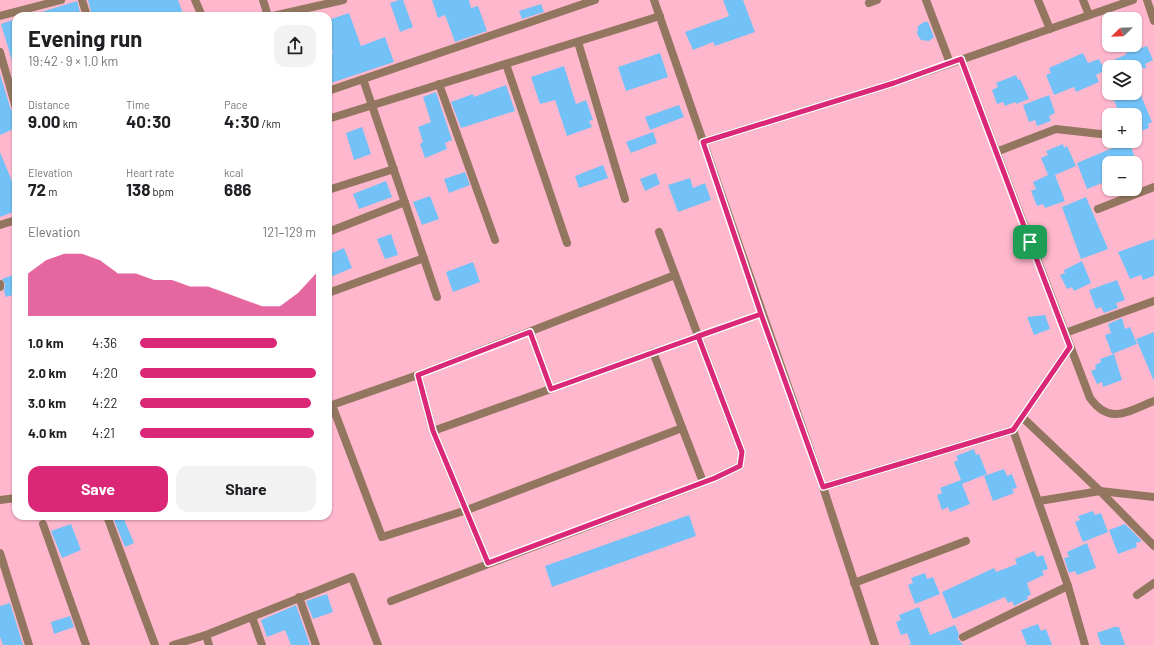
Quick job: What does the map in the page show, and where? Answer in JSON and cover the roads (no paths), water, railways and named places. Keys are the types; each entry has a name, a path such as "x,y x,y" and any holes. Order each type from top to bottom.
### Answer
{"street":[{"path":"15,12 61,0"},
{"path":"82,0 86,12"},
{"path":"195,0 200,12"},
{"path":"263,0 267,12"},
{"path":"290,12 341,0"},
{"path":"332,90 595,0"},
{"path":"654,0 761,314 823,487 875,645"},
{"path":"926,0 950,63"},
{"path":"1038,0 1050,29"},
{"path":"1083,0 1089,15"},
{"path":"703,142 894,83 1133,0"},
{"path":"1147,0 1154,22"},
{"path":"0,16 12,13"},
{"path":"332,118 660,16"},
{"path":"578,42 625,199"},
{"path":"0,52 12,94"},
{"path":"961,59 1090,398 1098,409 1109,414 1119,414 1154,400"},
{"path":"506,64 567,243"},
{"path":"363,79 437,297"},
{"path":"439,84 495,240"},
{"path":"996,152 1056,129 1100,134"},
{"path":"332,189 394,169"},
{"path":"1098,209 1154,187"},
{"path":"332,230 405,202"},
{"path":"0,225 12,221"},
{"path":"391,601 730,472 740,466 742,452 659,232"},
{"path":"332,292 424,258"},
{"path":"675,274 418,375 332,405 382,537 467,510 682,428"},
{"path":"1065,333 1154,301"},
{"path":"433,431 761,314"},
{"path":"530,332 551,389"},
{"path":"823,487 1013,430 1070,347"},
{"path":"653,352 704,482"},
{"path":"418,375 433,431 488,563"},
{"path":"1022,417 1100,491 1154,546"},
{"path":"1013,430 1068,586 1085,645"},
{"path":"1039,501 1100,491 1154,497"},
{"path":"1,498 12,498"},
{"path":"108,520 155,645"},
{"path":"43,524 86,645"},
{"path":"854,583 966,541"},
{"path":"0,552 29,645"},
{"path":"173,645 206,635 352,576 378,645"},
{"path":"1136,595 1154,582"},
{"path":"963,637 1068,586"},
{"path":"299,597 316,645"},
{"path":"252,617 262,645"},
{"path":"206,635 209,645"}]}
